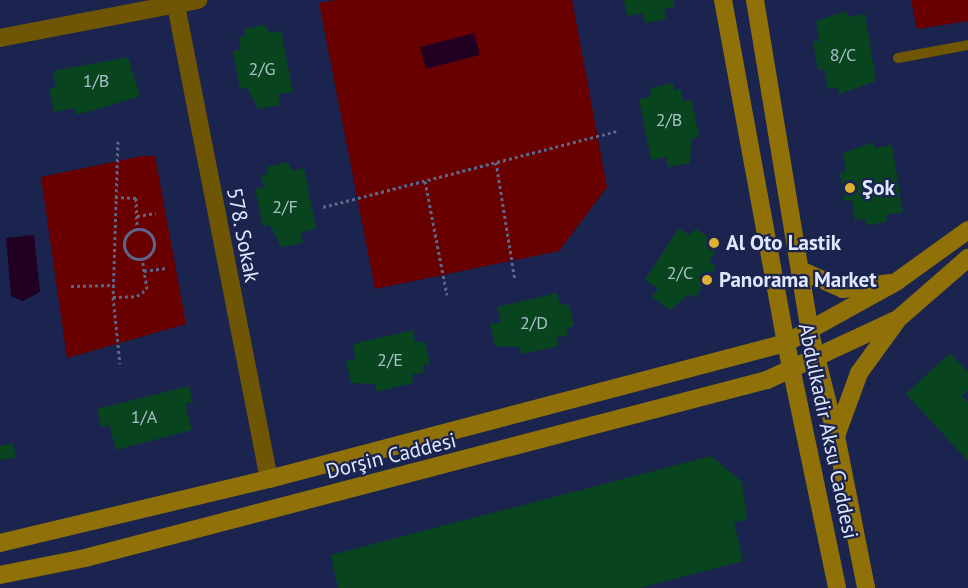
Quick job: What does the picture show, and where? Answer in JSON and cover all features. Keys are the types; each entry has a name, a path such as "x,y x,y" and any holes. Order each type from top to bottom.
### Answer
{"main road":[{"name":"Abdulkadir Aksu Caddesi","path":"723,0 791,371 837,588"},
{"name":"Abdulkadir Aksu Caddesi","path":"755,0 810,333 836,436 866,588"},
{"name":"Dorşin Caddesi","path":"0,543 269,479 786,343 810,333 896,282 968,231"},
{"path":"836,436 859,373 898,319 968,258"},
{"path":"801,270 843,289 896,282"},
{"name":"Dorşin Caddesi","path":"0,574 85,558 560,436 791,371 898,319"}],"street":[{"path":"0,38 175,2 198,0"},
{"name":"578. Sokak","path":"175,2 269,479"}],"lane":[{"path":"898,58 968,45"}],"path":[{"path":"323,207 616,131"},
{"path":"118,141 114,297 120,364"},
{"path":"496,162 515,280"},
{"path":"425,181 447,295"},
{"path":"115,197 136,198 137,228"},
{"path":"137,216 156,213"},
{"path":"123,245 128,233 137,228"},
{"path":"123,245 129,256 142,259 152,252 154,242 150,233 137,228"},
{"path":"114,245 123,245"},
{"path":"114,297 137,296 147,289 142,259"},
{"path":"144,271 166,268"},
{"path":"71,286 114,285"}],"shaded area":[{"path":"336,0 572,0 607,187 559,251 375,289 319,3"},
{"path":"911,0 968,0 968,21 917,29"},
{"path":"474,33 480,55 426,69 420,47"},
{"path":"142,156 155,156 186,324 67,358 41,177"},
{"path":"34,235 40,292 23,301 11,296 6,238"}],"building":[{"path":"624,0 674,0 674,7 664,9 666,19 645,23 643,13 627,16"},
{"path":"847,11 848,17 865,14 876,81 839,94 838,87 828,89 824,69 818,70 813,42 819,41 816,21"},
{"path":"265,25 270,33 281,31 293,92 278,94 280,105 258,109 247,87 240,89 233,51 241,50 238,38 245,36 244,29"},
{"path":"128,57 140,96 88,112 76,114 75,108 54,112 49,89 56,87 53,71"},
{"path":"673,83 675,91 681,89 683,102 692,100 699,137 692,139 690,163 668,167 666,157 651,160 639,99 650,97 651,88"},
{"path":"874,142 874,148 892,145 903,212 886,215 887,222 866,225 865,219 855,220 852,200 844,201 840,173 846,172 843,153"},
{"path":"288,162 292,171 304,168 316,229 301,232 303,243 281,247 270,225 263,227 255,189 264,188 261,175 268,174 267,167"},
{"path":"679,228 689,235 696,229 714,241 710,247 716,251 709,262 716,266 695,298 689,294 670,310 652,297 658,289 645,280"},
{"path":"557,293 560,304 569,305 574,326 567,328 568,335 556,338 558,346 521,354 519,347 495,346 490,324 501,322 497,307"},
{"path":"413,330 415,342 425,342 430,364 422,366 424,372 412,375 413,383 376,392 375,384 351,383 346,361 356,359 353,344"},
{"path":"950,353 968,372 968,390 962,396 968,403 968,461 906,394"},
{"path":"189,386 193,402 185,404 192,430 116,450 109,425 101,427 97,409"},
{"path":"13,443 16,457 0,460 0,446"},
{"path":"711,456 742,482 747,520 734,522 743,561 640,588 338,588 331,555"}],"place":[{"name":"Şok","path":"850,188"},
{"name":"Al Oto Lastik","path":"714,243"},
{"name":"Panorama Market","path":"707,280"}]}
